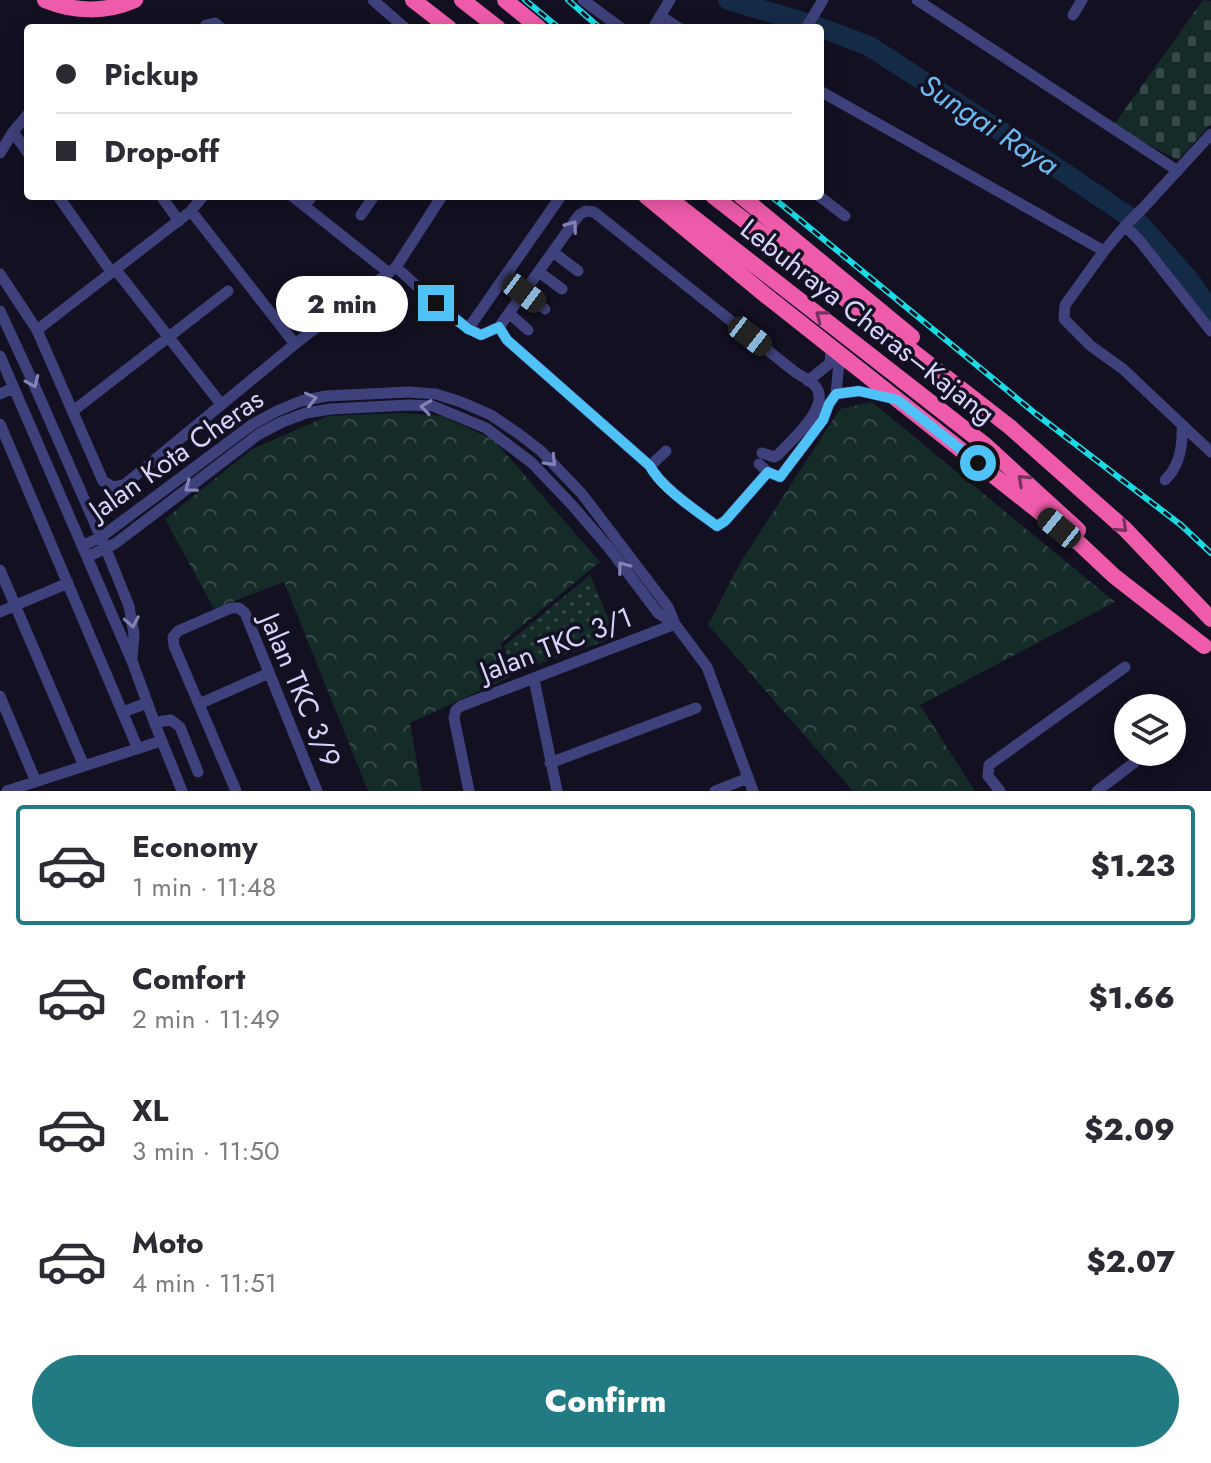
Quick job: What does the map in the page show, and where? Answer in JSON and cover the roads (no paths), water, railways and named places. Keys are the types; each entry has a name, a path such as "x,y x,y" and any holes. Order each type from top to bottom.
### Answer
{"highway":[{"path":"45,0 62,7 95,10 135,0"},
{"path":"413,0 444,24"},
{"path":"462,0 493,24"},
{"path":"505,0 534,24"},
{"path":"651,200 1208,650"},
{"name":"Lebuhraya Cheras–Kajang","path":"671,200 984,444 1208,650"},
{"name":"Lebuhraya Cheras–Kajang","path":"718,200 1010,427 1125,529 1211,619"},
{"path":"746,200 989,400 1010,427"}],"street":[{"path":"373,0 400,24"},
{"path":"583,0 616,24"},
{"path":"655,24 670,0"},
{"path":"917,0 1178,171"},
{"path":"1073,15 1082,0"},
{"path":"808,24 820,5"},
{"path":"660,16 673,24"},
{"path":"824,93 1104,251"},
{"path":"0,153 24,119"},
{"path":"13,132 24,147"},
{"path":"1208,142 1104,251 1065,305 1064,319 1091,346 1123,369 1211,452"},
{"path":"61,200 114,272 221,404"},
{"path":"164,200 179,221"},
{"path":"37,330 179,221 200,200"},
{"path":"361,215 371,200"},
{"path":"0,274 37,330 103,481 113,487 124,485 295,344 393,270 439,200"},
{"path":"468,329 558,200"},
{"path":"824,200 845,216"},
{"path":"309,201 468,329 481,335 499,327 510,314 579,215 586,211 594,212 816,386 820,401 817,410"},
{"path":"191,211 295,344"},
{"path":"1125,226 1211,331"},
{"path":"553,252 578,271"},
{"path":"539,272 562,289"},
{"path":"73,411 228,291"},
{"path":"524,293 545,309"},
{"path":"0,311 101,537 111,546 129,606 134,634 132,661"},
{"path":"510,314 528,330"},
{"path":"499,327 507,340 650,466 654,474 717,526 725,521 763,463 778,455 817,410 832,399 859,391 898,400"},
{"path":"808,381 826,369 836,349"},
{"path":"763,463 780,477 823,420 832,399 836,349"},
{"path":"0,356 132,661 182,791"},
{"path":"0,394 13,388"},
{"name":"Jalan Kota Cheras","path":"84,552 253,424 301,401 326,396 409,392 436,394 461,402 491,415 541,451 582,494 619,540 707,667 753,791"},
{"name":"Jalan Kota Cheras","path":"84,552 111,546 259,434 282,422 306,413 331,409 433,406 486,428 532,463 609,548 658,613 675,624"},
{"path":"0,424 138,749"},
{"path":"1165,480 1173,472 1177,461 1183,441 1182,425"},
{"path":"650,466 666,451"},
{"path":"0,570 84,766"},
{"path":"0,612 68,583"},
{"name":"Jalan TKC 3/9","path":"199,704 173,637 178,631 231,608 239,608 245,613 317,791"},
{"name":"Jalan TKC 3/1","path":"469,791 454,718 456,710 675,624"},
{"path":"1000,791 988,776 989,765 1125,667"},
{"path":"236,791 199,704 269,673"},
{"path":"534,679 557,791"},
{"path":"0,696 36,782"},
{"path":"123,712 147,703"},
{"path":"550,763 696,708"},
{"path":"155,724 171,720 180,727 198,772"},
{"path":"15,790 161,741"},
{"path":"1097,791 1130,766"},
{"path":"715,791 748,778"}],"waterway":[{"name":"Sungai Raya","path":"728,0 811,24"},
{"name":"Sungai Raya","path":"824,29 869,46 1141,225 1191,282 1211,311"}],"railway":[{"path":"525,0 554,24"},
{"path":"568,0 595,24"},
{"path":"776,200 1036,414 1181,525 1211,553"}]}
